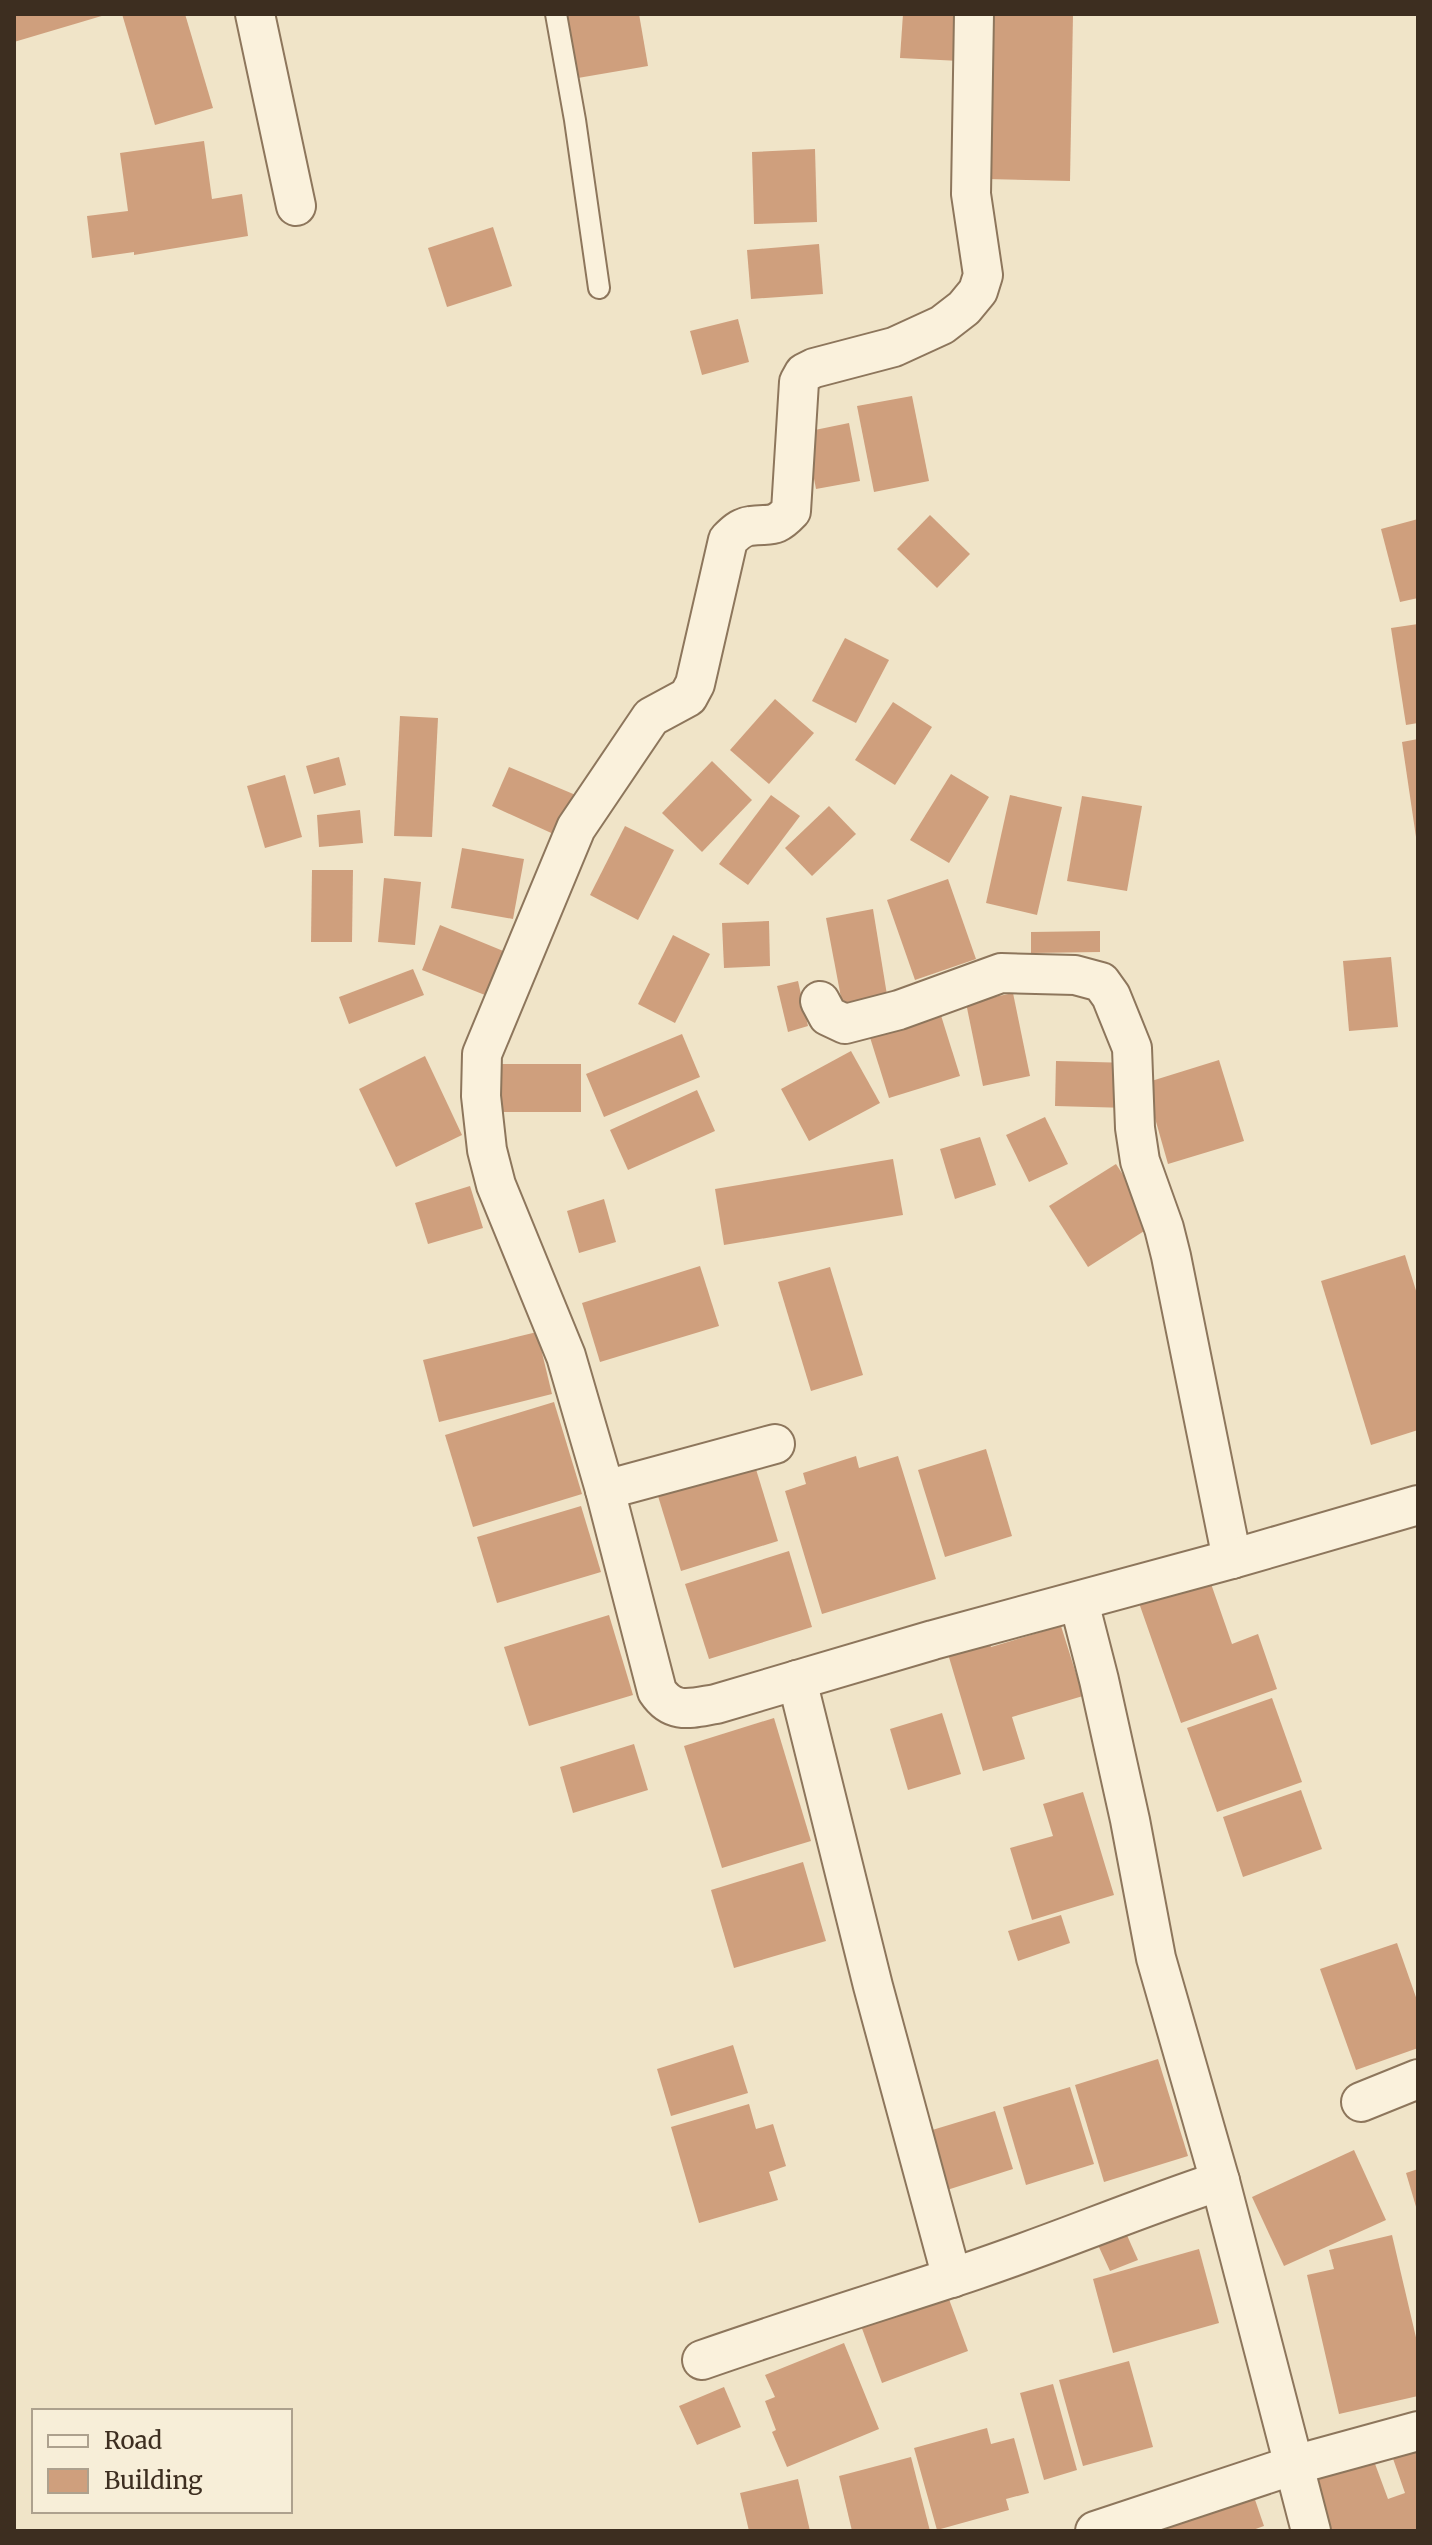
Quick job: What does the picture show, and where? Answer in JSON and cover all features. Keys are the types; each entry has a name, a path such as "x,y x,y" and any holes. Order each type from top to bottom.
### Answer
{"street":[{"path":"255,14 296,206"},
{"path":"974,14 971,194 983,275 978,291 964,308 942,325 894,347 814,368 804,373 799,382 791,511 781,522 769,527 749,526 728,540 695,684 688,697 651,717 576,828 482,1054 481,1096 487,1150 496,1185 566,1356 605,1490 657,1691 665,1703 686,1709 716,1704 1418,1505"},
{"path":"820,1001 828,1016 845,1024 899,1010 1001,973 1075,975 1101,982 1111,996 1132,1048 1140,1161 1171,1256 1232,1559"},
{"path":"605,1490 775,1444"},
{"path":"1079,1602 1130,1820 1156,1958 1220,2181 1311,2531"},
{"path":"797,1680 873,1986 952,2278"},
{"path":"1361,2102 1418,2079"},
{"path":"702,2360 952,2278 1220,2181"},
{"path":"1095,2531 1294,2465 1418,2431"}],"lane":[{"path":"556,14 599,288"}],"building":[{"path":"14,14 105,14 105,15 14,42"},
{"path":"122,14 185,14 213,108 155,125"},
{"path":"561,14 639,14 648,66 572,79"},
{"path":"903,14 963,14 960,61 900,58"},
{"path":"990,14 1073,14 1070,181 987,179"},
{"path":"204,141 212,199 242,194 248,236 134,255 134,252 92,258 87,216 128,211 120,153"},
{"path":"815,149 817,222 754,224 752,152"},
{"path":"493,227 512,286 447,307 428,248"},
{"path":"819,244 823,294 751,299 747,250"},
{"path":"738,319 749,362 702,375 690,331"},
{"path":"912,396 929,481 874,492 857,406"},
{"path":"849,423 860,481 816,489 805,432"},
{"path":"930,515 970,554 937,588 897,549"},
{"path":"1418,519 1418,598 1400,602 1381,529"},
{"path":"1418,624 1418,723 1406,725 1391,628"},
{"path":"845,638 889,660 856,723 812,701"},
{"path":"775,699 814,733 769,784 730,750"},
{"path":"893,702 932,727 895,785 855,760"},
{"path":"400,716 438,718 432,837 394,836"},
{"path":"1418,739 1418,837 1416,837 1402,742"},
{"path":"339,757 346,785 314,794 306,766"},
{"path":"712,761 752,800 702,852 662,813"},
{"path":"509,767 578,796 560,837 492,806"},
{"path":"951,774 989,797 949,863 910,840"},
{"path":"285,775 302,837 265,848 247,786"},
{"path":"771,795 800,816 748,885 719,864"},
{"path":"1010,795 1062,807 1037,915 986,903"},
{"path":"1082,796 1142,806 1127,891 1067,881"},
{"path":"829,806 856,834 812,876 785,848"},
{"path":"360,810 363,843 319,847 317,815"},
{"path":"625,826 674,850 638,920 590,895"},
{"path":"462,848 524,859 513,919 451,908"},
{"path":"312,870 353,870 352,942 311,942"},
{"path":"384,878 421,882 415,945 378,942"},
{"path":"948,879 976,959 915,980 887,900"},
{"path":"873,909 887,995 842,1003 826,918"},
{"path":"769,921 770,966 724,968 722,923"},
{"path":"440,925 518,957 500,1001 422,970"},
{"path":"1100,931 1100,952 1031,953 1031,932"},
{"path":"673,935 710,954 675,1023 638,1004"},
{"path":"1391,957 1398,1027 1349,1031 1343,961"},
{"path":"413,969 424,995 349,1024 339,997"},
{"path":"798,981 808,1026 788,1032 777,986"},
{"path":"1013,993 1030,1076 983,1086 966,1003"},
{"path":"939,1009 960,1076 889,1098 868,1031"},
{"path":"682,1034 700,1077 604,1117 586,1074"},
{"path":"851,1051 880,1103 809,1141 781,1089"},
{"path":"425,1056 462,1135 396,1167 359,1089"},
{"path":"1219,1060 1244,1141 1168,1164 1145,1083"},
{"path":"1056,1061 1131,1063 1129,1108 1055,1106"},
{"path":"502,1064 581,1064 581,1112 502,1112"},
{"path":"697,1090 715,1131 628,1170 610,1130"},
{"path":"1045,1117 1068,1164 1029,1182 1006,1135"},
{"path":"980,1137 996,1185 955,1199 940,1149"},
{"path":"893,1159 903,1215 724,1245 715,1189"},
{"path":"1116,1164 1155,1224 1088,1267 1049,1206"},
{"path":"470,1186 483,1228 428,1244 415,1203"},
{"path":"604,1199 616,1242 579,1253 567,1211"},
{"path":"1405,1255 1418,1297 1418,1430 1371,1445 1321,1281"},
{"path":"700,1266 719,1326 600,1362 582,1303"},
{"path":"830,1267 863,1375 811,1391 778,1282"},
{"path":"537,1332 552,1394 439,1422 423,1360"},
{"path":"554,1402 582,1494 473,1527 445,1435"},
{"path":"986,1449 1012,1536 945,1557 918,1470"},
{"path":"751,1453 778,1541 681,1571 654,1483"},
{"path":"856,1456 859,1468 898,1456 936,1579 822,1614 785,1491 806,1484 803,1473"},
{"path":"581,1506 601,1572 497,1603 477,1537"},
{"path":"789,1551 812,1627 709,1659 685,1584"},
{"path":"1209,1578 1232,1644 1258,1634 1277,1689 1181,1723 1139,1603"},
{"path":"609,1615 633,1695 529,1726 504,1647"},
{"path":"1061,1626 1083,1696 1012,1717 1025,1759 983,1771 948,1654 989,1641 991,1647"},
{"path":"1272,1698 1302,1782 1217,1812 1187,1728"},
{"path":"942,1713 961,1774 908,1790 890,1729"},
{"path":"774,1718 811,1841 722,1868 684,1746"},
{"path":"634,1744 648,1790 573,1813 560,1767"},
{"path":"1301,1790 1322,1849 1243,1877 1223,1817"},
{"path":"1083,1792 1114,1895 1032,1920 1010,1848 1053,1836 1043,1804"},
{"path":"803,1862 826,1941 734,1968 711,1890"},
{"path":"1061,1915 1070,1943 1018,1961 1008,1931"},
{"path":"1397,1943 1418,2003 1418,2048 1356,2070 1320,1969"},
{"path":"733,2045 748,2093 671,2116 657,2069"},
{"path":"1158,2059 1188,2156 1104,2182 1075,2085"},
{"path":"1070,2087 1094,2164 1026,2185 1003,2107"},
{"path":"749,2104 756,2129 773,2124 786,2166 769,2172 778,2200 699,2223 671,2127"},
{"path":"995,2111 1013,2169 947,2190 929,2131"},
{"path":"1354,2150 1386,2220 1284,2266 1252,2197"},
{"path":"1418,2169 1418,2210 1417,2210 1406,2173"},
{"path":"1126,2233 1138,2260 1110,2271 1098,2245"},
{"path":"1392,2235 1418,2346 1418,2396 1339,2414 1307,2275 1334,2269 1329,2250"},
{"path":"1199,2249 1219,2323 1113,2353 1093,2279"},
{"path":"946,2291 968,2351 882,2383 860,2323"},
{"path":"844,2343 879,2429 787,2467 772,2432 776,2430 765,2401 775,2397 765,2375"},
{"path":"1129,2361 1153,2447 1083,2466 1059,2380"},
{"path":"1053,2384 1077,2470 1044,2480 1020,2393"},
{"path":"724,2387 741,2427 697,2445 679,2406"},
{"path":"987,2428 991,2444 1014,2438 1029,2493 1006,2499 1009,2510 937,2530 914,2448"},
{"path":"1418,2439 1418,2531 1330,2531 1309,2475 1371,2453 1388,2499 1405,2493 1390,2450"},
{"path":"911,2457 930,2531 852,2531 839,2476"},
{"path":"798,2479 810,2531 749,2531 740,2493"},
{"path":"1251,2488 1264,2526 1250,2531 1126,2531"}]}
